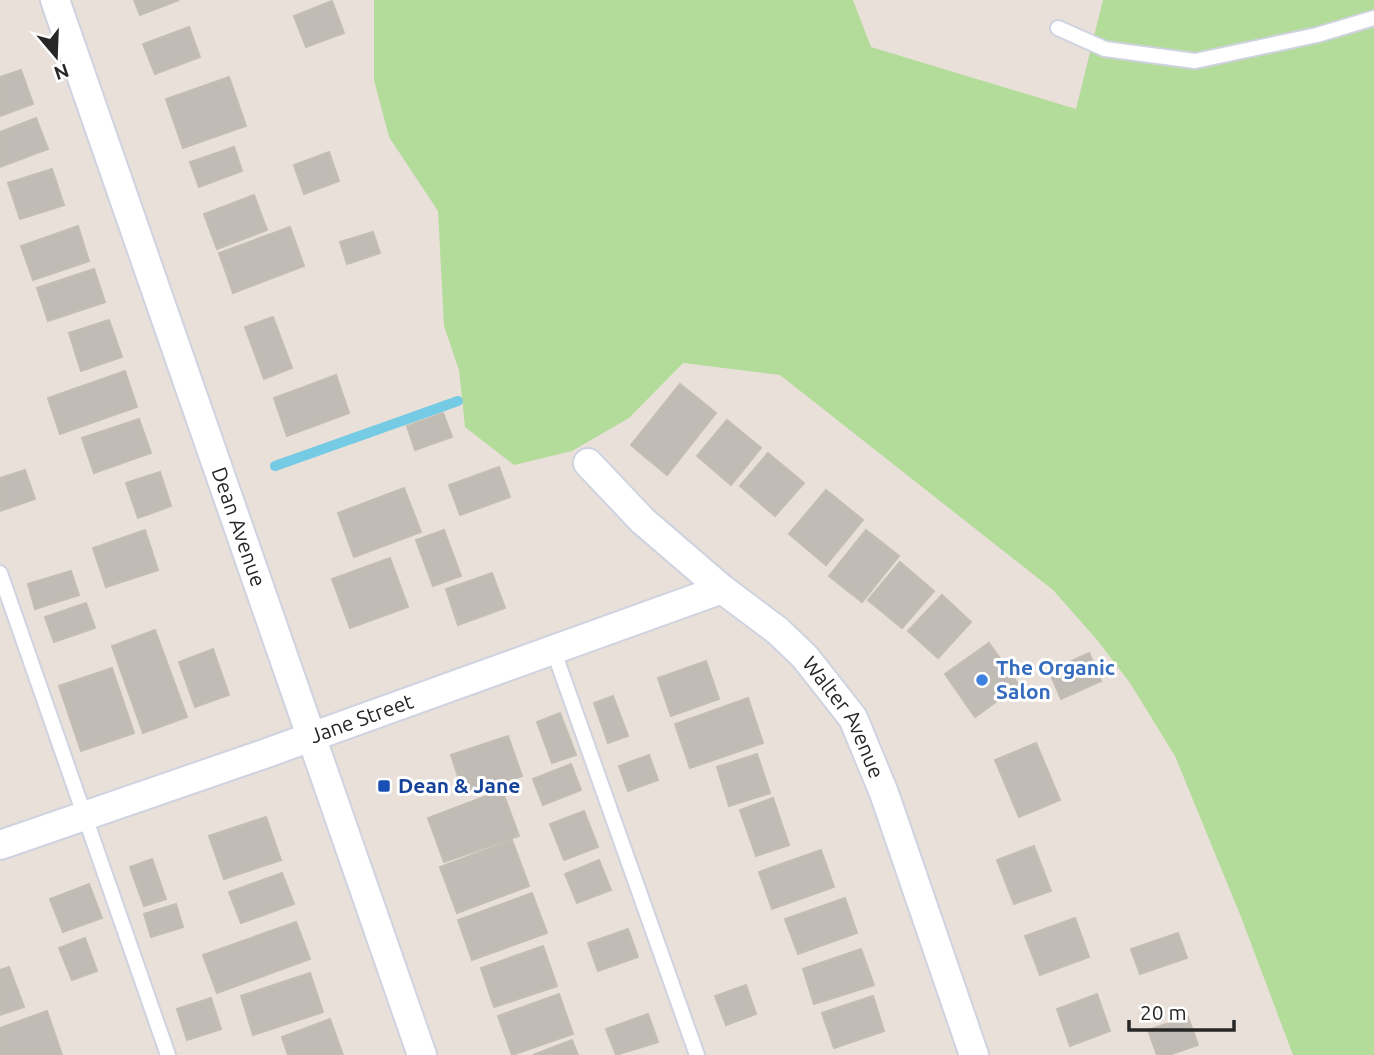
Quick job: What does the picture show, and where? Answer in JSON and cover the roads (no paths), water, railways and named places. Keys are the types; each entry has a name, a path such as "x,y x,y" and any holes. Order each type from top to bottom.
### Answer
{"street":[{"name":"Dean Avenue","path":"55,0 422,1055"},
{"name":"Walter Avenue","path":"588,463 643,521 722,589 778,631 805,657 853,718 884,793 974,1055"},
{"name":"Jane Street","path":"0,845 312,737 722,589"}],"lane":[{"path":"1058,28 1105,49 1195,61 1317,35 1374,19"},
{"path":"0,573 167,1055"},
{"path":"553,649 697,1055"}],"waterway":[{"path":"275,466 458,401"}],"place":[{"name":"The Organic Salon","path":"982,680"},
{"name":"Dean & Jane","path":"384,786"}]}
